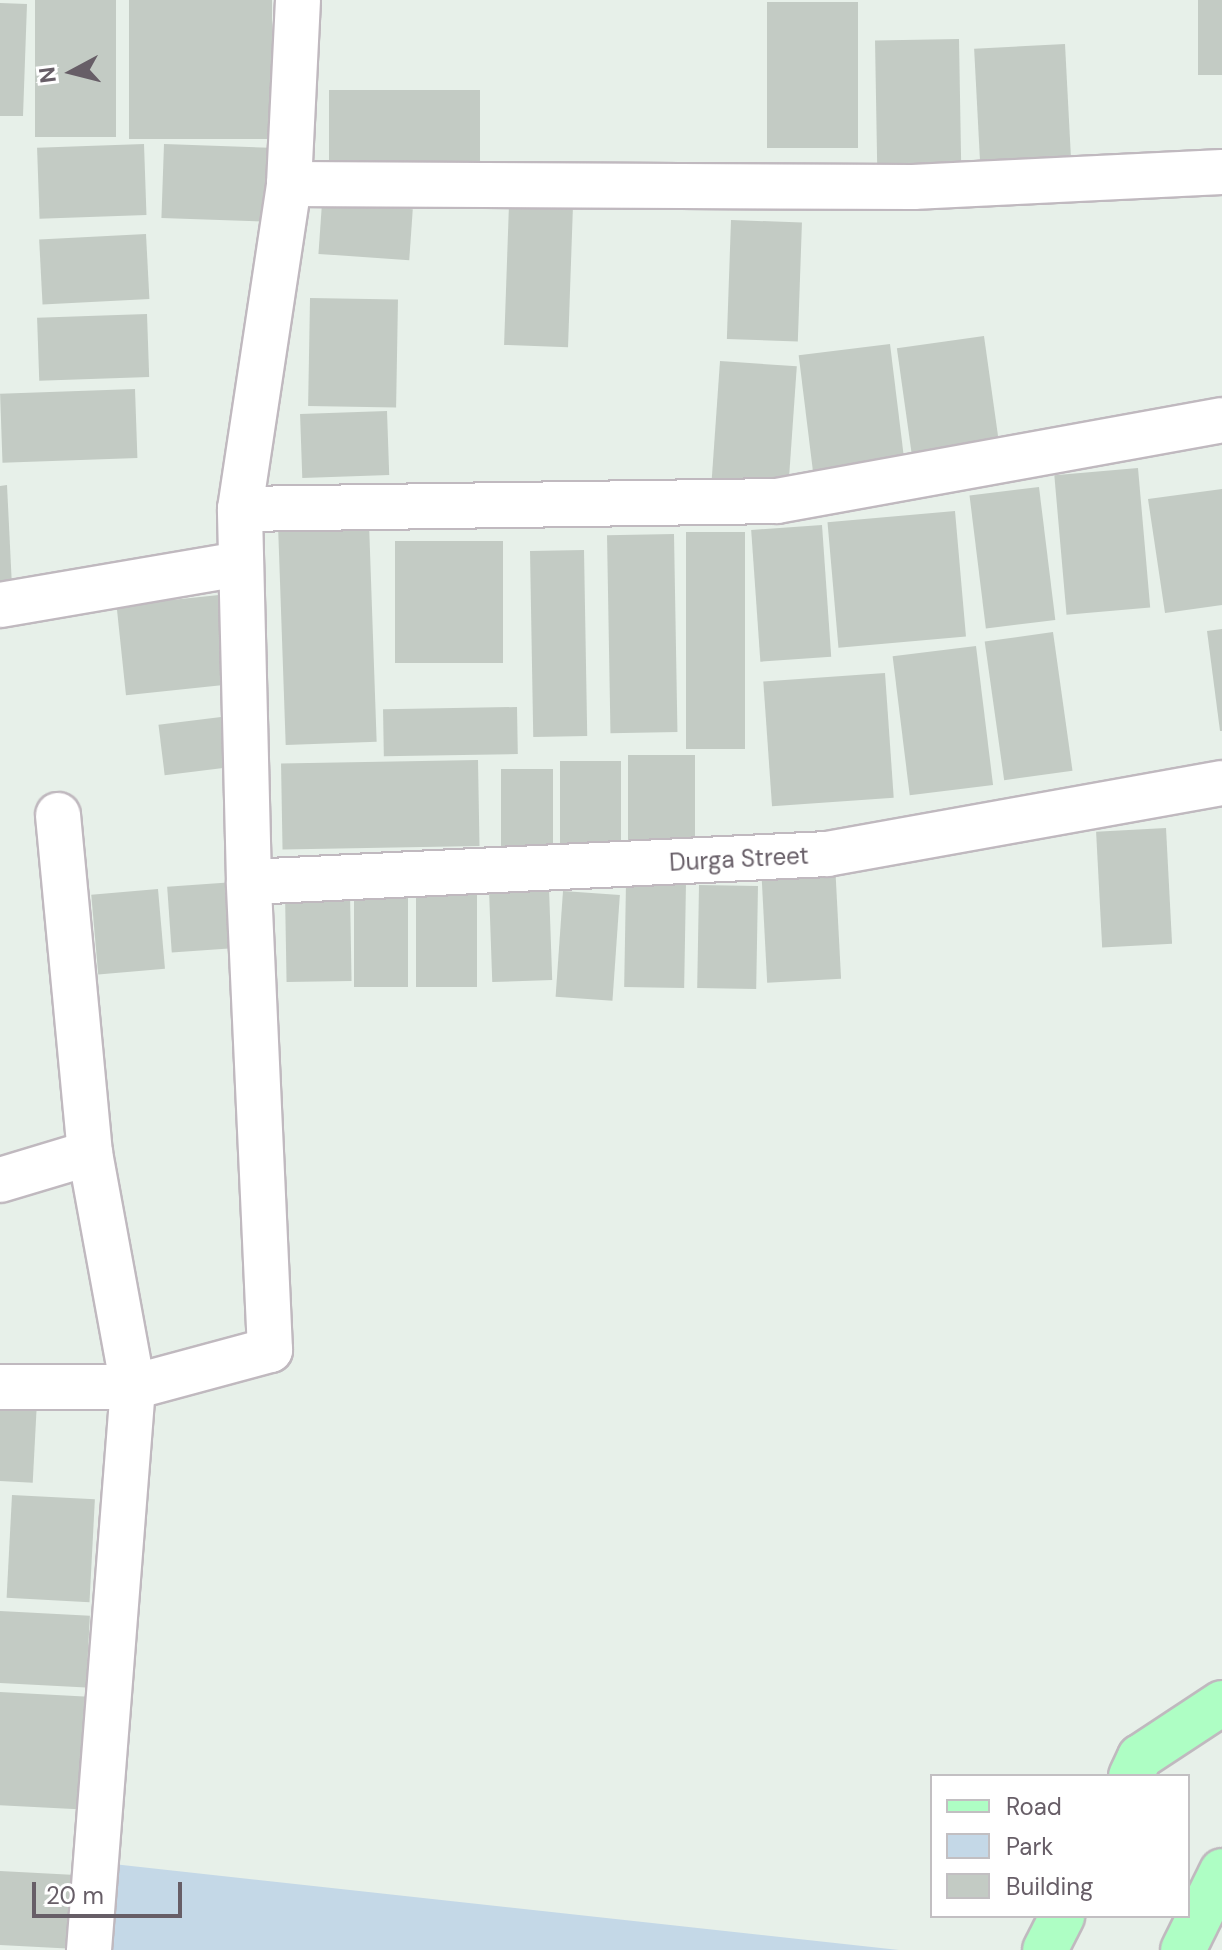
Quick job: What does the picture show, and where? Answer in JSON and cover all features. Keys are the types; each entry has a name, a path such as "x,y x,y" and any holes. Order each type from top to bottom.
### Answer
{"main road":[{"path":"1132,1774 1140,1757 1222,1703"},
{"path":"1183,1950 1222,1871"},
{"path":"1045,1950 1061,1918"}],"street":[{"path":"0,1387 133,1387 270,1350 249,882 240,509 289,184 298,0"},
{"path":"289,184 913,187 1222,172"},
{"path":"240,509 777,501 1222,420"},
{"path":"0,605 241,564"},
{"name":"Durga Street","path":"249,882 827,854 1222,783"},
{"path":"58,815 90,1153 133,1387 89,1950"},
{"path":"0,1180 90,1153"}],"green space":[{"path":"104,1863 899,1950 99,1950"}],"building":[{"path":"35,0 116,0 116,137 35,137"},
{"path":"129,0 272,0 272,139 129,139"},
{"path":"1198,0 1222,0 1222,75 1198,75"},
{"path":"767,2 858,2 858,148 767,148"},
{"path":"0,3 27,4 23,116 0,116"},
{"path":"959,39 961,166 877,167 875,40"},
{"path":"1065,44 1071,167 981,172 974,49"},
{"path":"329,90 480,90 480,172 329,172"},
{"path":"144,144 146,215 40,219 37,148"},
{"path":"164,144 269,148 266,222 161,218"},
{"path":"322,203 413,209 409,260 318,254"},
{"path":"509,204 573,206 568,347 504,345"},
{"path":"731,220 802,222 798,341 727,339"},
{"path":"146,234 149,299 43,305 39,240"},
{"path":"310,298 398,300 396,408 308,406"},
{"path":"147,314 149,377 39,381 37,318"},
{"path":"984,336 1000,450 913,462 897,348"},
{"path":"890,344 905,467 814,478 799,355"},
{"path":"720,361 797,366 788,488 711,483"},
{"path":"135,389 137,458 2,463 0,394"},
{"path":"387,411 389,475 302,478 300,414"},
{"path":"1138,468 1150,607 1067,615 1054,475"},
{"path":"7,485 12,587 0,587 0,486"},
{"path":"1039,487 1055,620 986,629 970,496"},
{"path":"1222,489 1222,605 1165,613 1148,499"},
{"path":"955,511 966,637 838,648 827,522"},
{"path":"369,523 377,742 286,745 278,526"},
{"path":"822,525 831,657 760,662 751,530"},
{"path":"686,532 745,532 745,749 686,749"},
{"path":"674,534 677,732 610,733 607,535"},
{"path":"395,541 503,541 503,663 395,663"},
{"path":"584,550 587,736 533,737 530,551"},
{"path":"219,595 228,685 126,695 117,606"},
{"path":"1222,629 1222,731 1220,731 1207,631"},
{"path":"1053,632 1072,771 1004,780 985,642"},
{"path":"976,646 993,785 910,795 893,656"},
{"path":"885,673 894,798 772,806 763,682"},
{"path":"517,707 518,754 384,756 383,709"},
{"path":"221,717 227,768 165,775 158,725"},
{"path":"628,755 695,755 695,854 628,854"},
{"path":"478,760 480,846 283,849 281,763"},
{"path":"560,761 621,761 621,853 560,853"},
{"path":"501,769 553,769 553,859 501,859"},
{"path":"1166,828 1172,944 1102,948 1096,832"},
{"path":"835,863 841,979 767,983 761,867"},
{"path":"235,882 240,948 172,953 167,887"},
{"path":"626,882 686,883 684,988 624,987"},
{"path":"699,885 758,886 756,989 697,988"},
{"path":"549,888 552,980 492,982 489,890"},
{"path":"158,889 165,969 98,975 91,895"},
{"path":"354,889 408,889 408,987 354,987"},
{"path":"563,891 620,895 612,1001 556,997"},
{"path":"350,892 352,981 287,982 285,893"},
{"path":"416,893 477,893 477,987 416,987"},
{"path":"0,1400 37,1402 33,1483 0,1481"},
{"path":"12,1495 95,1499 89,1602 7,1598"},
{"path":"0,1611 90,1616 86,1688 0,1683"},
{"path":"0,1692 89,1697 83,1810 0,1805"},
{"path":"0,1871 90,1876 86,1950 0,1945"}]}
